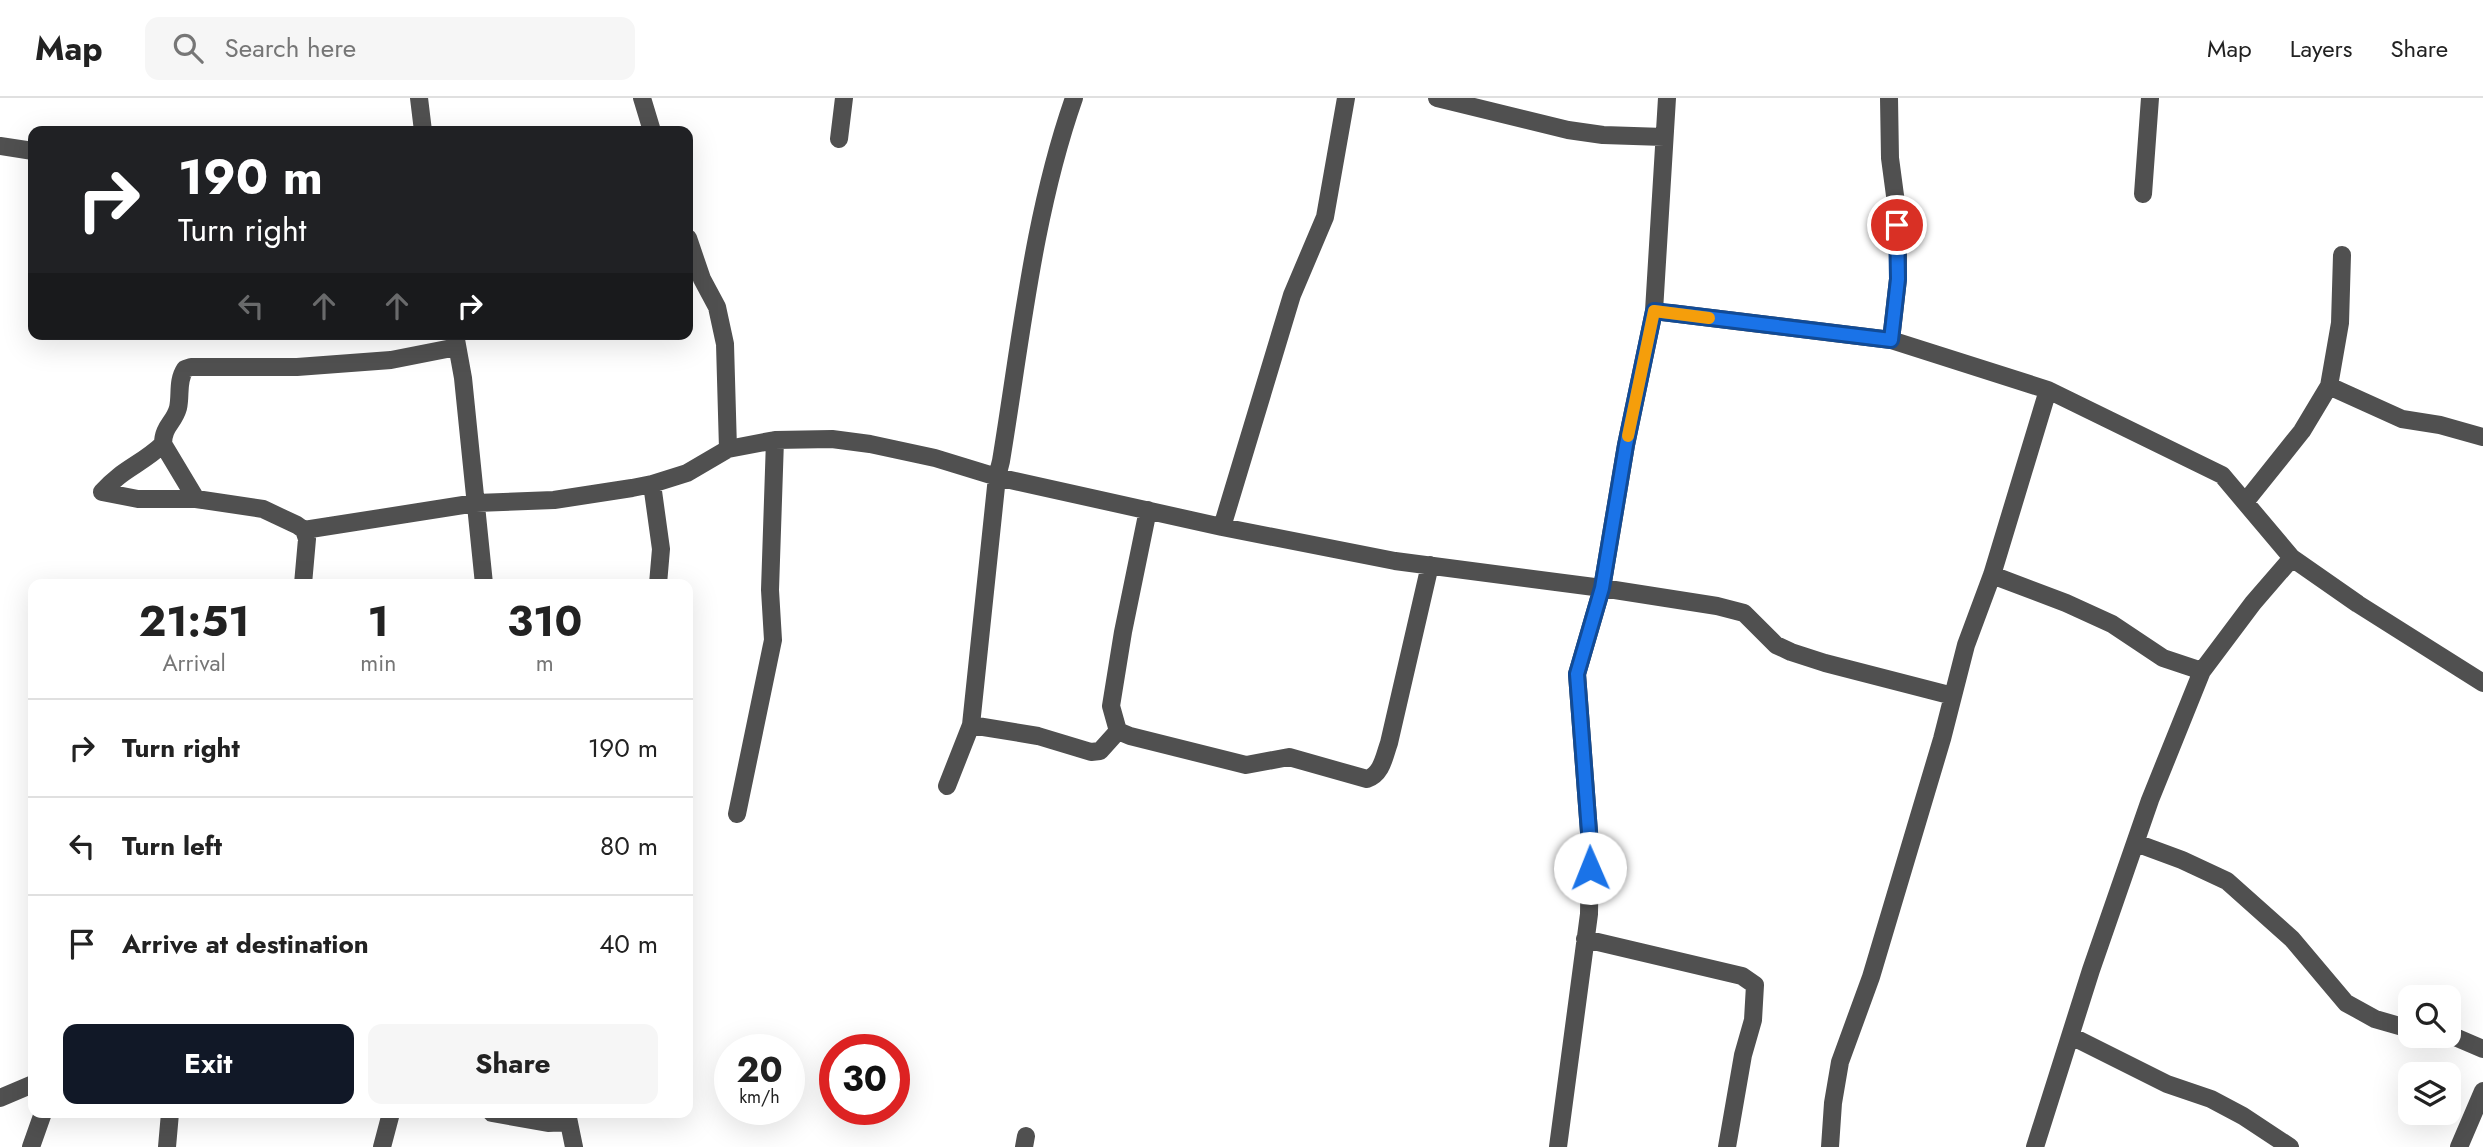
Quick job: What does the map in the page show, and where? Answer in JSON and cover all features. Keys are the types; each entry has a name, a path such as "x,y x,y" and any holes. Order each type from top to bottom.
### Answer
{"street":[{"path":"419,98 422,126"},
{"path":"642,98 650,126"},
{"path":"839,139 844,98"},
{"path":"947,786 971,725 997,477 1042,209 1073,98"},
{"path":"1222,527 1292,295 1325,217 1346,98"},
{"path":"1437,98 1568,130 1603,135 1664,137"},
{"path":"1559,1147 1589,914 1590,845 1577,674 1602,588 1626,445 1654,311 1667,98"},
{"path":"1889,98 1890,158 1898,248 1898,279 1891,340"},
{"path":"2143,194 2150,98"},
{"path":"0,146 28,150"},
{"path":"693,253 702,279 717,307 724,344 728,449"},
{"path":"2246,501 2302,431 2329,386 2340,323 2342,255"},
{"path":"1654,311 1891,340 2048,390 2222,475 2292,558 2358,604 2483,683"},
{"path":"197,499 163,444 163,433 179,405 180,384 185,369 297,367 391,360 456,341 484,579"},
{"path":"2329,386 2402,419 2440,425 2483,437"},
{"path":"1830,1147 1833,1103 1840,1062 1871,977 1922,809 1966,645 1992,575 2048,390"},
{"path":"737,814 773,640 770,590 775,439"},
{"path":"304,530 476,503 554,500 652,484 687,472 728,449 775,439 832,439 934,458 997,477 1222,527 1395,561 1602,588 1688,601 1744,613 1776,645 1791,652 1953,696"},
{"path":"163,444 147,459 115,476 102,492 138,499 197,499 262,509 304,530 307,539 303,579"},
{"path":"652,484 661,549 658,579"},
{"path":"1118,731 1111,705 1148,510"},
{"path":"2035,1147 2091,970 2150,800 2202,671 2253,603 2292,558"},
{"path":"1118,731 1187,752 1246,765 1289,757 1367,779 1374,777 1381,766 1392,732 1430,565"},
{"path":"1992,575 2112,624 2163,658 2202,671"},
{"path":"971,725 1038,736 1091,752 1100,751 1118,731"},
{"path":"2136,843 2227,881 2292,939 2346,1003 2375,1019 2398,1026"},
{"path":"1586,939 1742,976 1755,985 1754,1020 1743,1055 1727,1147"},
{"path":"2071,1036 2167,1084 2211,1099 2290,1147"},
{"path":"2461,1040 2483,1049"},
{"path":"0,1098 28,1086"},
{"path":"2459,1147 2483,1091"},
{"path":"32,1147 41,1118"},
{"path":"167,1147 170,1118"},
{"path":"382,1147 390,1118"},
{"path":"520,1118 548,1123 565,1118"},
{"path":"568,1118 574,1147"}],"slow traffic":[{"path":"1628,436 1654,311 1709,318"}],"route":[{"path":"1590,868 1577,674 1602,588 1626,445 1654,311 1891,340 1898,279 1897,225"}]}
